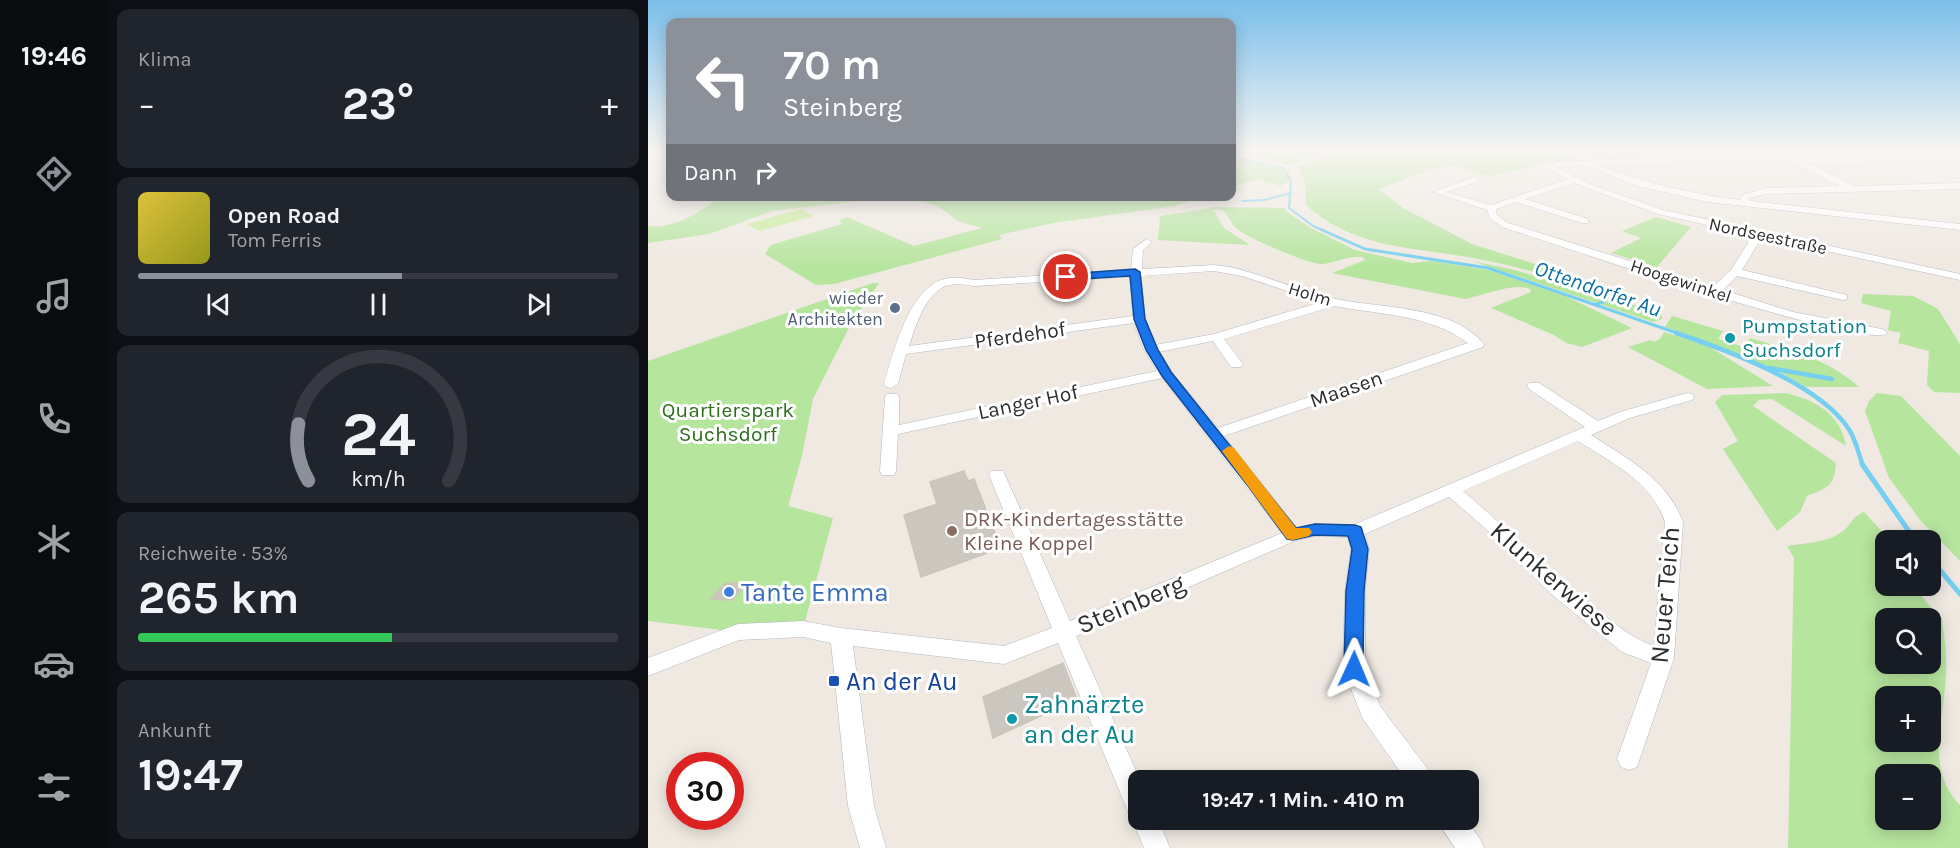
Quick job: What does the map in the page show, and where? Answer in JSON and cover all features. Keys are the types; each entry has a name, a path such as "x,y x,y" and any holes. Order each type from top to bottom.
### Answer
{"street":[{"name":"Hoogewinkel","path":"1444,190 1437,192 1491,208 1493,216 1505,225 1790,315 1852,329 1882,333"},
{"path":"1491,208 1546,190"},
{"name":"Nordseestraße","path":"1598,190 1661,212 1960,277"},
{"path":"1664,190 1745,204 1960,227"},
{"path":"1745,204 1745,197 1755,193 1838,190"},
{"path":"1515,200 1585,221"},
{"path":"1715,292 1735,272 1759,234"},
{"path":"1146,242 1138,249 1135,272 1139,319 1152,350 1166,373 1293,535"},
{"name":"Holm","path":"962,282 1214,268 1236,270 1334,302 1415,313 1464,332 1478,344"},
{"path":"888,471 891,390 900,351 913,318 931,290 946,282 962,282 986,271"},
{"path":"1735,272 1843,297"},
{"path":"1152,350 1216,338 1334,302"},
{"name":"Pferdehof","path":"900,351 1139,319"},
{"path":"1216,338 1236,364"},
{"name":"Maasen","path":"1215,434 1478,344"},
{"name":"Langer Hof","path":"891,431 1166,373"},
{"path":"1534,386 1588,431"},
{"name":"Steinberg","path":"648,667 738,632 802,628 841,636 1004,655 1293,535 1315,530 1355,531 1640,410 1687,397"},
{"name":"Neuer Teich","path":"1588,431 1663,496 1671,509 1674,522 1663,658 1629,759"},
{"path":"997,476 1128,782"},
{"name":"Klunkerwiese","path":"1451,490 1491,524 1557,588 1629,646 1663,658"},
{"path":"1355,531 1360,549 1355,591 1354,669 1371,712 1414,770"},
{"path":"841,636 861,806 873,848"},
{"path":"1150,830 1157,848"},
{"path":"1457,830 1471,848"}],"green space":[{"path":"1305,190 1380,190 1403,208 1472,244 1614,289 1609,294 1504,264 1369,240 1347,232 1306,205"},
{"path":"714,201 856,201 772,211 709,234 648,243 648,226 668,225 696,214"},
{"path":"919,201 1191,201 1174,206 1053,223 999,235 1002,239 834,284 816,285 765,254 771,245 842,224 839,220 847,217 914,246 982,228 958,221 938,206"},
{"path":"1209,207 1285,208 1287,212 1309,227 1355,250 1412,263 1431,261 1488,270 1565,296 1632,328 1582,347 1566,343 1554,335 1491,308 1531,292 1530,289 1507,288 1465,299 1332,273 1365,260 1363,257 1353,257 1322,264 1305,260 1264,244 1242,232 1234,226 1223,210 1213,209 1224,228 1250,245 1158,240 1160,216 1212,208"},
{"path":"801,209 814,216 759,231 747,224"},
{"path":"1656,217 1691,227 1657,267 1611,253 1641,238 1622,231"},
{"path":"1472,261 1515,270 1661,313 1662,319 1653,322"},
{"name":"Quartierspark Suchsdorf","path":"873,283 879,283 852,322 813,399 802,456 788,506 833,518 803,629 738,632 648,621 648,361"},
{"path":"1863,294 1913,296 1938,309 1960,344 1960,393 1934,392 1927,385 1929,351 1898,343 1901,333 1888,330 1891,311 1861,303"},
{"path":"1672,316 1723,331 1718,339 1744,347 1750,338 1807,356 1835,370 1859,387 1806,387 1777,370 1665,327"},
{"path":"1664,332 1708,346 1773,386 1707,389 1628,347 1650,340 1654,342 1660,339"},
{"path":"1785,393 1806,399 1824,410 1838,425 1846,446 1772,399 1759,400 1753,406 1836,463 1834,477 1829,485 1807,496 1800,512 1777,531 1723,449 1738,441 1715,402 1722,395"},
{"path":"1877,393 1901,396 1960,456 1960,561 1941,542 1941,530 1930,530 1889,478 1865,411 1869,401"},
{"path":"1864,512 1881,530 1875,530 1875,596 1922,596 1932,608 1875,608 1875,674 1941,674 1941,617 1945,646 1945,690 1941,718 1941,686 1875,686 1875,752 1939,752 1940,764 1875,764 1875,830 1941,830 1941,770 1949,791 1960,805 1960,848 1788,848 1794,558 1787,546 1830,538 1846,529"}],"building":[{"name":"DRK-Kindertagesstätte Kleine Koppel","path":"964,471 968,481 974,479 1001,548 921,577 904,515 937,504 930,482"},
{"name":"Tante Emma","path":"725,583 746,584 732,600 711,599"},
{"name":"Zahnärzte an der Au","path":"1063,663 1077,699 993,738 983,697"}],"waterway":[{"path":"1242,201 1264,200 1290,193"},
{"name":"Ottendorfer Au","path":"1290,193 1289,208 1313,226 1325,231"},
{"name":"Ottendorfer Au","path":"1322,230 1365,249 1488,268 1595,305"},
{"name":"Ottendorfer Au","path":"1595,305 1605,301"},
{"name":"Ottendorfer Au","path":"1595,305 1680,334"},
{"name":"Ottendorfer Au","path":"1676,333 1746,359 1796,384 1818,398 1850,431 1863,465"},
{"path":"1769,368 1832,379"},
{"name":"Ottendorfer Au","path":"1863,465 1908,530"},
{"name":"Ottendorfer Au","path":"1941,571 1960,594"}],"slow traffic":[{"path":"1229,451 1293,535 1304,532"}],"place":[{"name":"wieder Architekten","path":"895,308"},
{"name":"Pumpstation Suchsdorf","path":"1730,338"},
{"name":"DRK-Kindertagesstätte Kleine Koppel","path":"952,531"},
{"name":"Tante Emma","path":"729,592"},
{"name":"An der Au","path":"834,681"},
{"name":"Zahnärzte an der Au","path":"1012,719"}],"route":[{"path":"1066,277 1135,272 1139,319 1152,350 1166,373 1254,482 1293,535 1315,530 1355,531 1360,549 1355,591 1354,669"}]}
